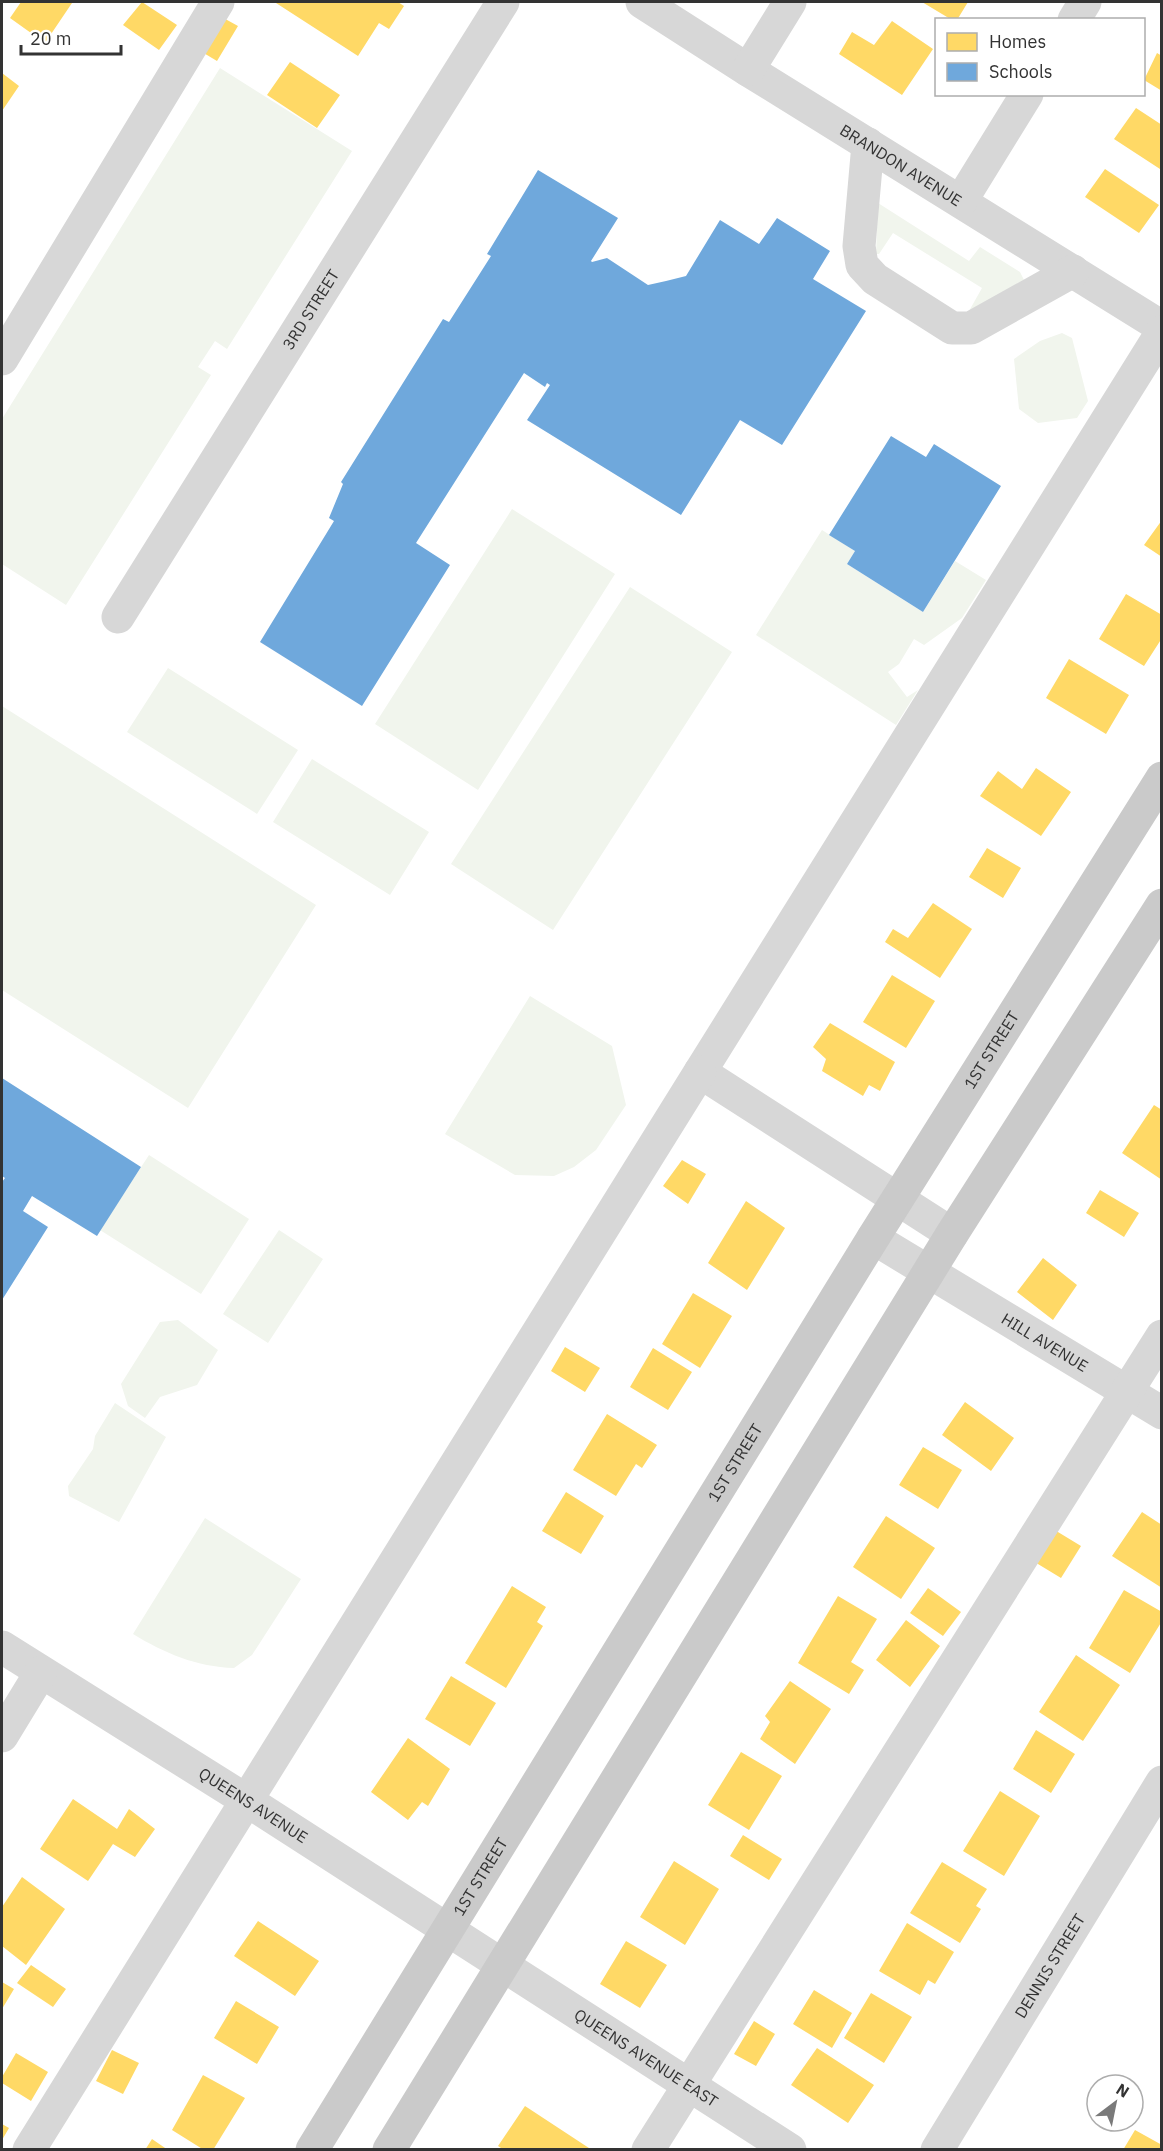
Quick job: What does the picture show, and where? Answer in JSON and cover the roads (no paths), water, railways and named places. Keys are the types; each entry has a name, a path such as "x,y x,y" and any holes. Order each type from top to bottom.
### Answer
{"main road":[{"name":"1ST STREET","path":"312,2150 873,1238 1161,778"},
{"path":"389,2150 929,1271 1161,904"}],"street":[{"path":"2,359 218,2"},
{"name":"3RD STREET","path":"118,617 503,2"},
{"name":"BRANDON AVENUE","path":"642,2 1161,327"},
{"path":"748,70 790,2"},
{"path":"1075,18 1085,2"},
{"path":"961,201 1026,96"},
{"path":"868,144 859,246 862,265 875,279 952,328 971,328 1073,271"},
{"path":"29,2150 1161,332"},
{"path":"700,1072 952,1234"},
{"name":"HILL AVENUE","path":"873,1238 1161,1413"},
{"path":"648,2150 1161,1336"},
{"name":"QUEENS AVENUE","path":"2,1647 246,1800 502,1967"},
{"path":"2,1736 41,1672"},
{"name":"DENNIS STREET","path":"937,2150 1156,1803"},
{"name":"QUEENS AVENUE EAST","path":"502,1967 790,2150"}]}
